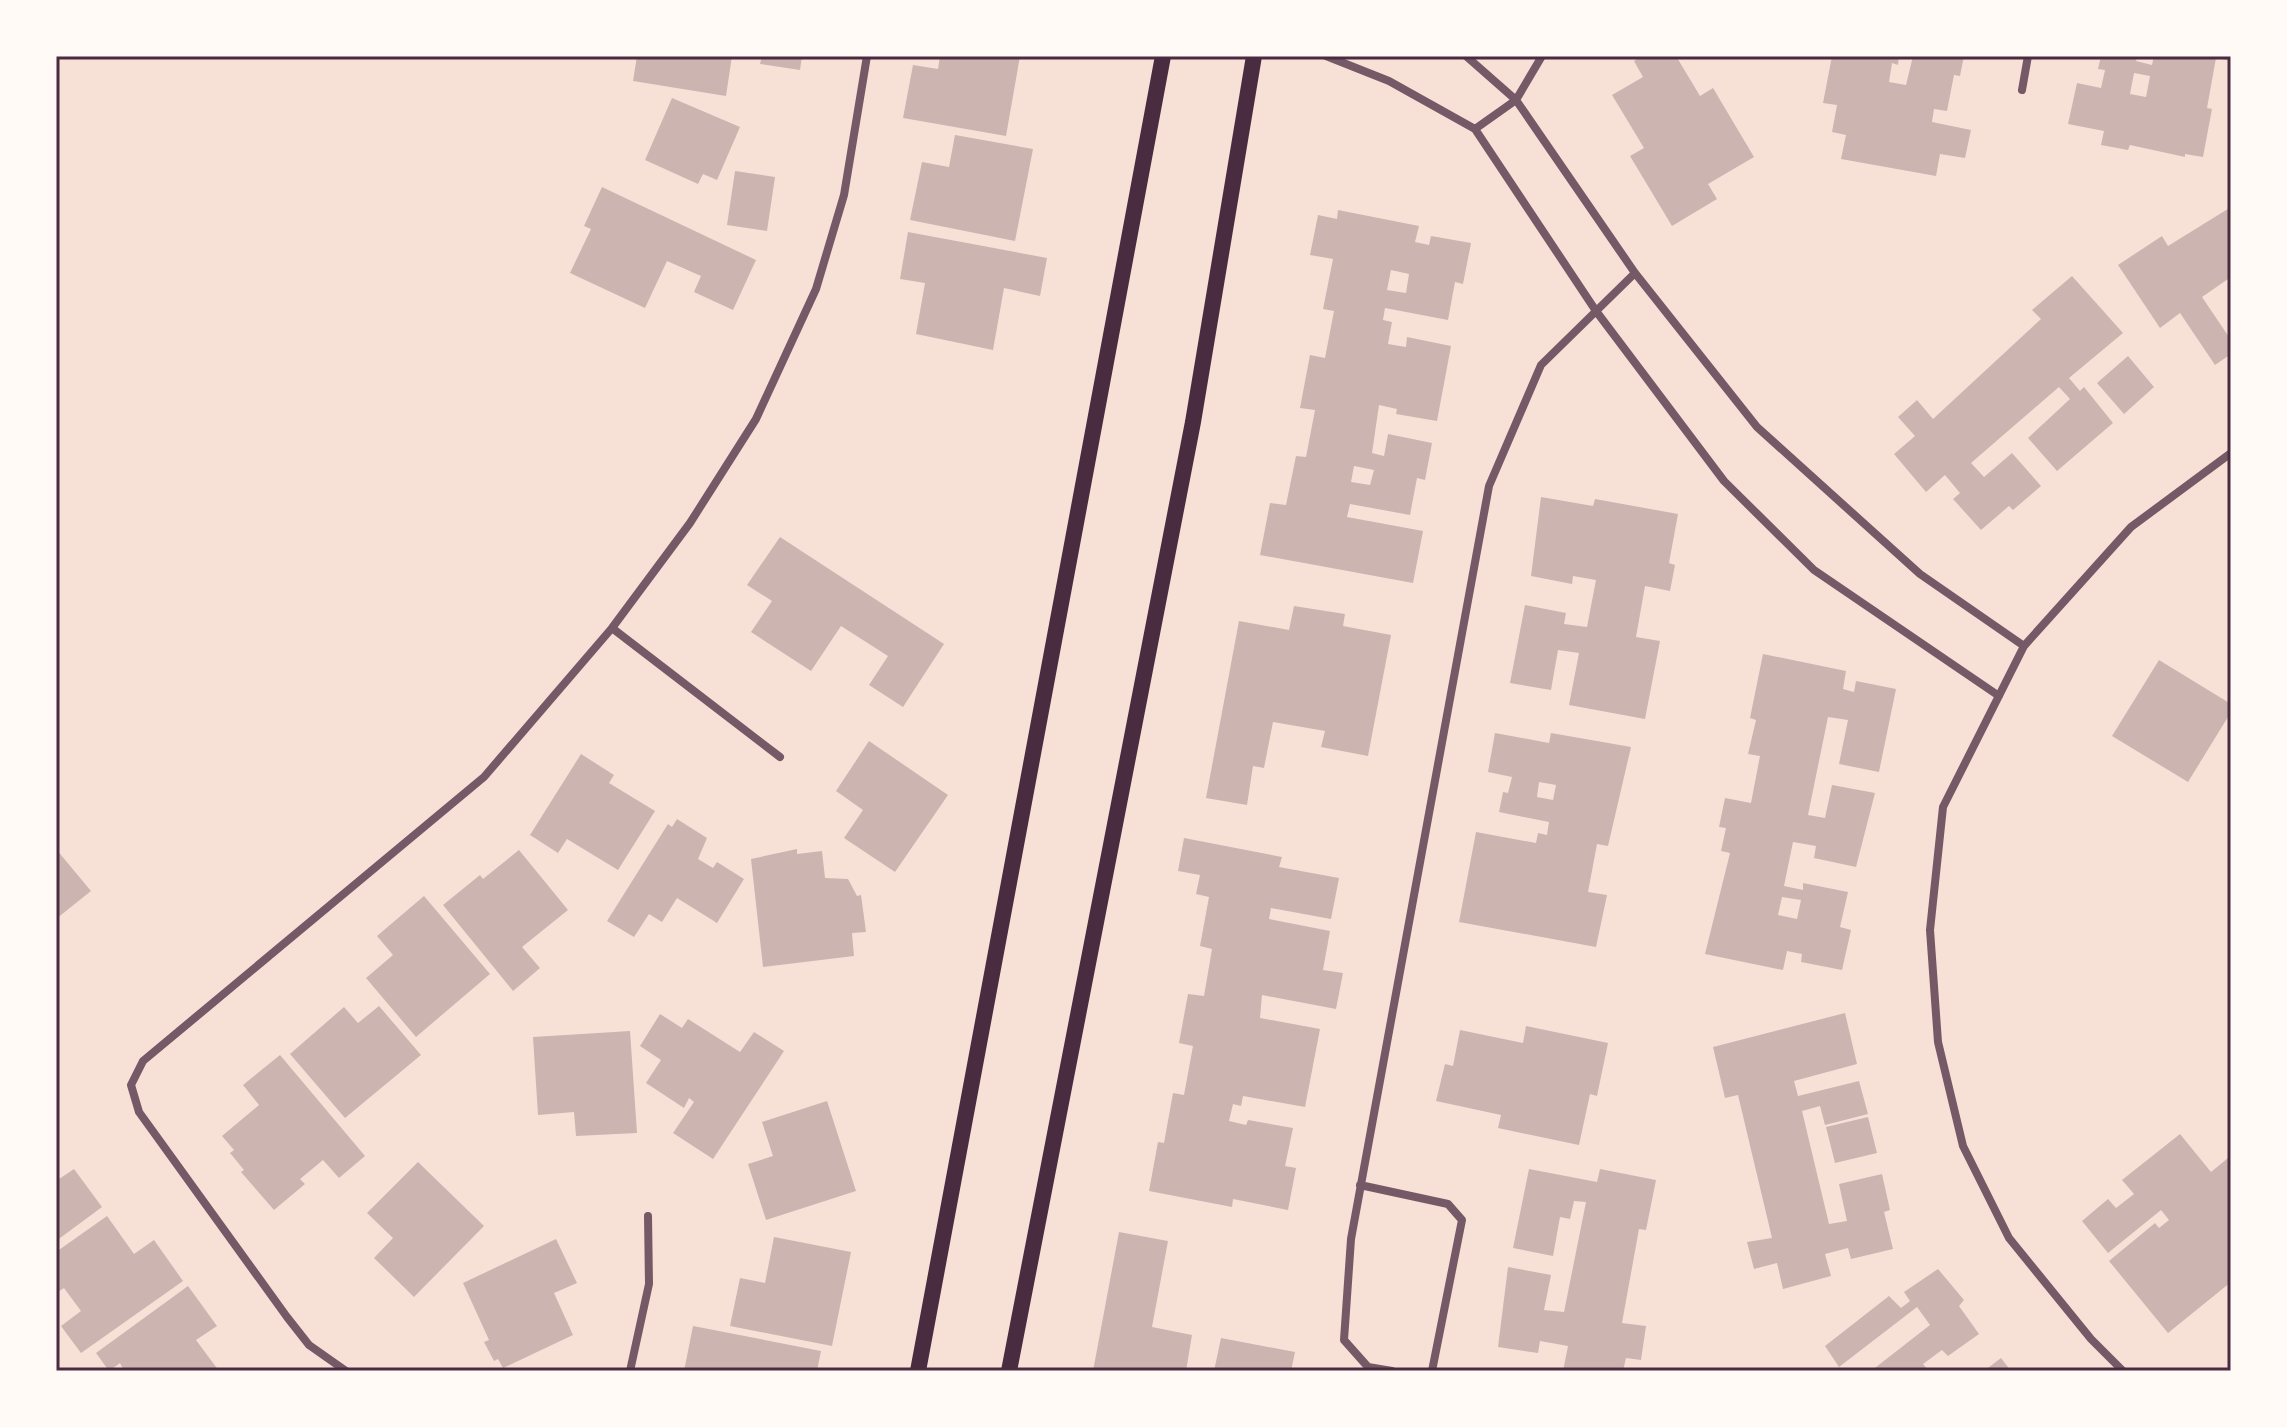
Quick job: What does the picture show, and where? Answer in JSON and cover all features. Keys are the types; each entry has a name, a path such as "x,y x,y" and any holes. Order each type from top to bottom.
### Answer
{"main road":[{"path":"918,1371 1163,56"},
{"path":"1009,1371 1193,422 1254,56"}],"street":[{"path":"346,1371 309,1345 287,1317 139,1112 131,1085 143,1061 484,777 612,628 690,523 756,419 816,289 844,195 867,56"},
{"path":"1326,56 1389,81 1475,129 1596,311 1724,481 1814,570 1999,696"},
{"path":"1466,56 1516,100 1635,273 1757,427 1920,574 2024,646"},
{"path":"1475,129 1516,100 1542,56"},
{"path":"2022,90 2028,56"},
{"path":"1392,1371 1368,1367 1344,1340 1351,1239 1489,486 1541,365 1635,273"},
{"path":"2123,1371 2091,1339 2009,1238 1963,1146 1938,1042 1930,930 1943,807 2024,646 2131,527 2231,453"},
{"path":"612,628 780,757"},
{"path":"1360,1185 1448,1204 1462,1220 1432,1371"},
{"path":"630,1371 649,1284 648,1216"}],"building":[{"path":"637,56 732,56 726,96 633,81"},
{"path":"762,56 802,56 800,70 760,64"},
{"path":"940,56 1020,56 1006,136 903,118 913,65 938,69"},
{"path":"1642,56 1676,56 1700,96 1713,88 1754,157 1708,184 1717,199 1672,226 1630,156 1644,148 1612,95 1643,77 1634,61"},
{"path":"1832,56 1899,56 1898,65 1892,63 1889,82 1906,85 1913,56 1964,56 1960,76 1954,75 1947,111 1934,109 1932,122 1971,130 1965,158 1940,154 1936,176 1841,159 1846,135 1832,132 1837,105 1823,103"},
{"path":"2101,56 2137,56 2136,61 2152,65 2154,56 2231,56 2231,61 2216,58 2207,108 2212,109 2203,157 2185,154 2185,157 2130,145 2128,150 2101,145 2104,131 2068,124 2077,83 2101,88 2105,70 2098,69","holes":["2134,73 2150,76 2146,97 2130,94"]},
{"path":"672,98 740,127 717,180 703,174 698,184 645,160"},
{"path":"955,135 1033,149 1015,241 910,220 922,162 949,167"},
{"path":"735,171 775,177 767,231 727,225"},
{"path":"602,187 756,260 733,310 694,292 701,276 667,261 645,308 570,273 591,229 584,226"},
{"path":"2231,207 2231,277 2202,297 2231,340 2231,354 2215,365 2180,313 2160,328 2118,265 2162,236 2168,246"},
{"path":"1338,210 1419,226 1415,242 1429,245 1431,236 1471,243 1463,284 1455,282 1448,320 1385,308 1383,320 1392,322 1388,344 1406,347 1407,337 1451,346 1437,421 1396,414 1397,409 1379,405 1372,453 1384,456 1388,434 1432,443 1425,480 1417,478 1410,515 1350,504 1347,517 1423,531 1413,583 1260,555 1270,503 1286,505 1296,456 1306,457 1315,410 1300,408 1310,355 1325,358 1334,311 1323,309 1333,259 1310,255 1318,215 1337,219","holes":["1391,270 1409,274 1406,293 1387,290","1354,466 1374,470 1370,485 1351,482"]},
{"path":"908,232 1047,258 1040,296 1004,288 993,350 916,334 925,283 900,279"},
{"path":"2072,276 2123,333 2069,378 2080,391 2084,387 2113,423 2057,471 2028,438 2070,399 2059,387 1971,463 1984,477 2012,453 2041,486 2013,510 2009,506 1981,530 1953,499 1960,493 1945,475 1926,492 1894,454 1915,436 1898,417 1917,400 1933,419 2041,319 2032,310"},
{"path":"2128,356 2154,387 2124,414 2097,383"},
{"path":"1541,497 1593,506 1595,499 1678,514 1669,563 1675,565 1670,591 1645,586 1636,637 1660,641 1645,719 1569,705 1579,653 1558,650 1551,690 1510,683 1525,605 1566,613 1564,624 1587,627 1596,580 1573,576 1572,584 1531,576"},
{"path":"780,537 944,644 903,707 869,685 888,656 841,626 811,671 751,632 772,601 747,585"},
{"path":"1294,606 1345,614 1343,626 1391,635 1368,756 1321,747 1325,731 1273,722 1264,768 1253,766 1247,805 1206,798 1239,621 1289,630"},
{"path":"1763,654 1846,671 1843,689 1854,692 1856,681 1896,689 1879,772 1839,764 1848,720 1828,717 1808,815 1825,818 1832,785 1875,793 1856,867 1814,858 1816,846 1793,842 1784,886 1803,890 1803,883 1848,892 1840,927 1851,930 1842,970 1801,962 1802,954 1787,951 1783,970 1705,954 1730,853 1721,851 1726,828 1719,827 1725,798 1751,803 1760,756 1748,754 1756,720 1750,718","holes":["1782,897 1801,900 1797,919 1778,915"]},
{"path":"2159,660 2231,704 2231,712 2188,782 2112,736"},
{"path":"1495,733 1549,743 1551,733 1631,747 1608,846 1597,844 1588,892 1607,895 1596,947 1459,922 1476,832 1536,843 1538,833 1547,835 1549,822 1499,812 1503,792 1508,793 1512,777 1488,772","holes":["1539,782 1556,785 1553,800 1537,797"]},
{"path":"869,741 948,795 895,872 844,838 863,810 836,791"},
{"path":"581,754 614,775 609,783 655,811 618,870 567,839 558,853 530,835"},
{"path":"677,819 707,838 698,859 713,868 717,862 744,879 717,923 677,898 662,922 649,914 634,937 607,921 668,824 672,827"},
{"path":"1184,838 1282,857 1279,867 1339,878 1331,919 1271,908 1269,919 1330,931 1323,970 1343,973 1336,1009 1262,995 1260,1018 1320,1029 1305,1107 1243,1096 1241,1106 1233,1104 1229,1121 1246,1125 1248,1120 1293,1128 1285,1166 1296,1168 1288,1210 1233,1199 1232,1207 1149,1191 1158,1142 1164,1143 1173,1093 1184,1095 1193,1046 1179,1043 1188,994 1204,996 1212,949 1200,946 1209,897 1196,894 1200,875 1178,871"},
{"path":"56,849 91,891 56,919"},
{"path":"797,849 797,854 822,851 825,878 848,879 857,896 861,895 866,932 852,933 854,956 763,967 751,859"},
{"path":"519,850 568,910 522,947 540,968 513,991 443,905 480,875 483,879"},
{"path":"424,896 490,974 416,1037 366,978 393,955 377,936"},
{"path":"379,1006 421,1055 345,1118 290,1054 344,1007 358,1023"},
{"path":"1845,1013 1857,1064 1794,1081 1798,1096 1859,1081 1868,1114 1825,1125 1820,1106 1802,1111 1829,1224 1847,1221 1839,1184 1882,1174 1890,1210 1884,1212 1893,1249 1851,1259 1848,1248 1825,1254 1831,1276 1783,1289 1777,1263 1754,1269 1747,1242 1772,1238 1738,1095 1725,1098 1713,1047"},
{"path":"660,1014 682,1028 688,1019 740,1052 754,1032 784,1051 713,1159 673,1133 694,1102 689,1098 684,1108 646,1083 661,1060 640,1046"},
{"path":"1526,1026 1608,1043 1597,1096 1590,1094 1579,1145 1498,1128 1501,1115 1436,1101 1445,1064 1453,1066 1460,1030 1523,1043"},
{"path":"630,1031 637,1133 576,1136 574,1112 538,1115 533,1037"},
{"path":"280,1055 365,1156 339,1178 323,1160 300,1179 305,1184 274,1210 241,1172 244,1170 230,1153 234,1150 222,1136 259,1105 243,1085"},
{"path":"827,1101 856,1191 766,1220 748,1164 773,1156 762,1122"},
{"path":"1868,1117 1877,1153 1835,1163 1826,1127"},
{"path":"2180,1134 2211,1172 2228,1158 2231,1161 2231,1282 2168,1333 2109,1261 2155,1223 2159,1228 2169,1220 2161,1210 2108,1253 2082,1221 2108,1199 2116,1208 2134,1194 2122,1180"},
{"path":"418,1162 484,1226 414,1297 374,1258 393,1238 367,1213"},
{"path":"74,1169 102,1207 56,1241 56,1181"},
{"path":"1529,1169 1597,1182 1600,1169 1656,1180 1646,1230 1639,1229 1622,1323 1646,1326 1641,1360 1626,1358 1623,1371 1563,1371 1568,1346 1540,1341 1538,1353 1498,1347 1508,1267 1551,1275 1544,1310 1564,1312 1586,1202 1574,1201 1570,1219 1560,1217 1553,1256 1513,1248"},
{"path":"107,1216 134,1254 154,1240 183,1281 81,1353 61,1326 81,1311 64,1288 56,1293 56,1252"},
{"path":"1119,1232 1168,1241 1152,1327 1192,1335 1186,1371 1093,1371"},
{"path":"774,1237 851,1252 832,1346 730,1326 740,1278 765,1283"},
{"path":"556,1239 577,1283 554,1293 573,1335 503,1368 498,1359 494,1361 484,1342 489,1340 463,1283"},
{"path":"1938,1269 1964,1300 1959,1306 1979,1334 1948,1356 1942,1350 1923,1364 1929,1371 1871,1371 1930,1325 1917,1307 1839,1367 1825,1346 1889,1296 1901,1308 1910,1301 1904,1292"},
{"path":"188,1286 217,1326 196,1340 219,1371 124,1371 120,1363 109,1371 96,1353"},
{"path":"693,1326 821,1351 817,1371 684,1371"},
{"path":"1221,1338 1295,1352 1291,1371 1214,1371"},
{"path":"2001,1358 2011,1371 1984,1371"}]}
